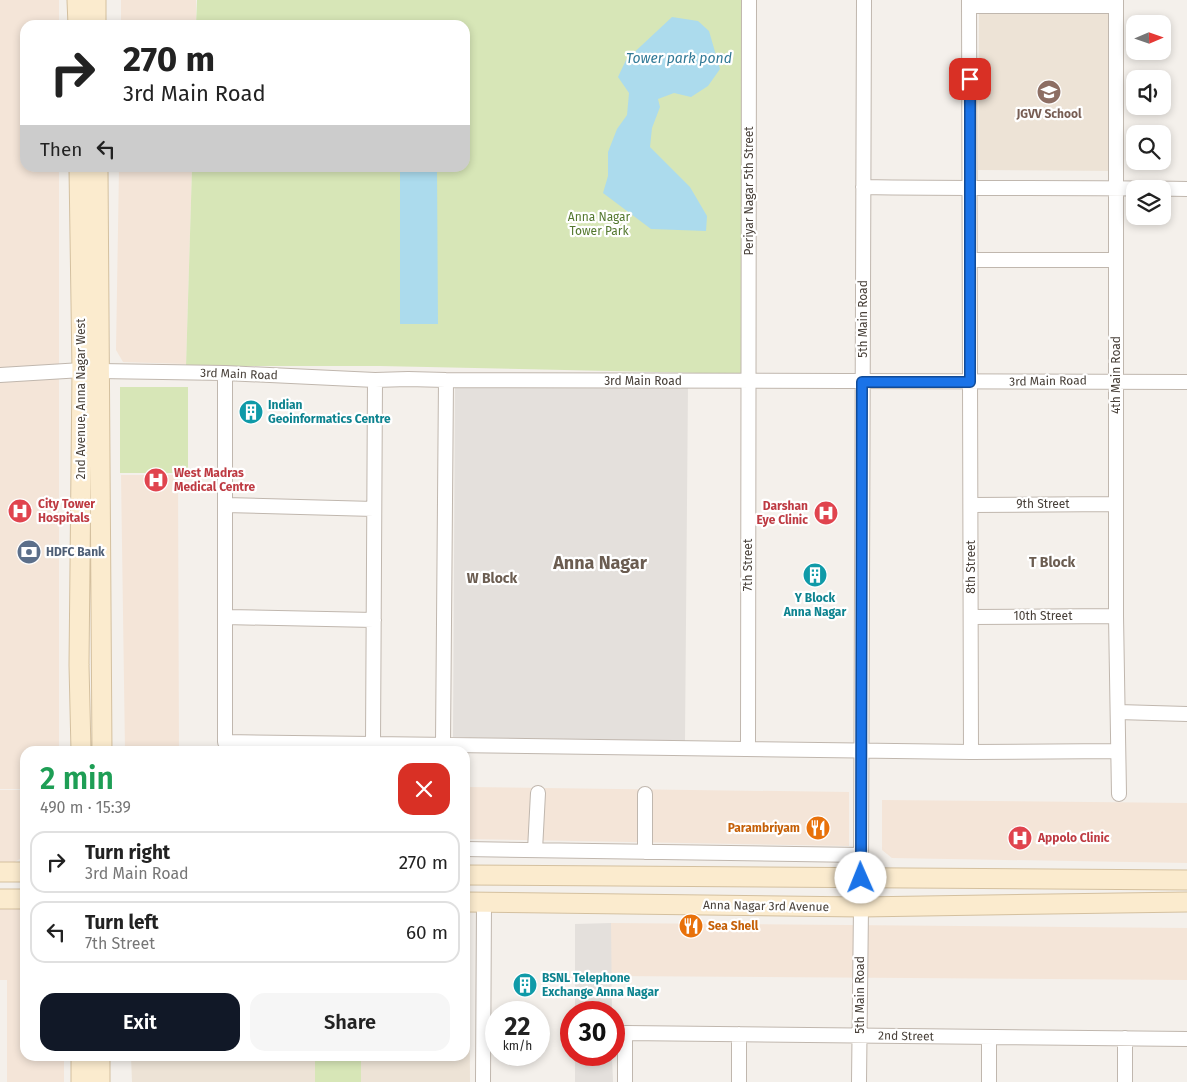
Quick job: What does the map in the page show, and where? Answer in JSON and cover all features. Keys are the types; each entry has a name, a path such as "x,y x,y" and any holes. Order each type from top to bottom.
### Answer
{"main road":[{"path":"77,0 78,20"},
{"path":"96,0 96,20"},
{"name":"2nd Avenue, Anna Nagar West","path":"79,172 91,370 102,746"},
{"name":"2nd Avenue, Anna Nagar West","path":"81,746 79,665 98,172"},
{"path":"0,872 20,872"},
{"path":"470,875 1187,880"},
{"path":"0,899 20,899"},
{"name":"Anna Nagar 3rd Avenue","path":"470,902 861,907 1187,902"},
{"path":"81,1061 81,1082"},
{"path":"100,1061 100,1082"}],"street":[{"name":"Periyar Nagar 5th Street","path":"748,381 749,0"},
{"name":"5th Main Road","path":"861,878 864,0"},
{"path":"970,382 969,3 1116,3"},
{"name":"4th Main Road","path":"1116,3 1116,616 1119,794"},
{"path":"863,187 1187,189"},
{"path":"970,260 1116,260"},
{"name":"3rd Main Road","path":"0,375 91,370 225,373 375,380 862,382 1116,380 1187,382"},
{"path":"225,373 225,742 373,744 388,746"},
{"path":"373,744 375,380"},
{"path":"443,744 446,380"},
{"name":"7th Street","path":"748,381 748,748"},
{"name":"8th Street","path":"970,382 971,752"},
{"name":"9th Street","path":"970,505 1116,504"},
{"path":"226,505 374,509"},
{"name":"10th Street","path":"971,617 1116,616"},
{"path":"225,617 374,620"},
{"path":"1118,712 1187,714"},
{"path":"422,746 443,744 971,752 1118,751"},
{"path":"535,850 538,793"},
{"path":"645,794 645,852"},
{"path":"470,849 861,855"},
{"path":"483,1082 484,902"},
{"name":"5th Main Road","path":"859,1082 861,907"},
{"name":"2nd Street","path":"625,1082 625,1033 1187,1039"},
{"path":"739,1034 739,1082"},
{"path":"989,1037 989,1082"},
{"path":"1125,1038 1125,1082"}],"shaded area":[{"path":"0,0 59,0 59,20 20,20 20,172 59,172 59,746 20,746 20,789 0,789"},
{"path":"121,0 196,0 196,20 121,20"},
{"name":"JGVV School","path":"979,12 1120,14 1120,171 978,170"},
{"path":"119,172 192,172 186,364 123,362 116,350"},
{"path":"455,385 688,385 685,741 453,737"},
{"path":"121,475 178,475 179,746 125,746"},
{"path":"470,787 849,792 849,846 470,839"},
{"path":"0,790 20,790 20,859 11,864 0,864"},
{"path":"882,800 1187,803 1187,863 892,858 882,850"},
{"path":"0,908 20,908 20,1061 64,1061 64,1082 7,1082 7,980 0,980"},
{"path":"611,923 1187,928 1187,980 611,976"},
{"path":"611,923 612,1001 575,1001 575,924"},
{"path":"131,1061 470,1061 470,1082 132,1082"},
{"path":"575,1066 612,1066 613,1082 575,1082"}],"green space":[{"name":"Anna Nagar Tower Park","path":"197,0 745,0 745,374 380,366 186,366 192,172 470,172 470,20 196,20"},
{"path":"120,387 188,387 188,473 120,473"},
{"path":"315,1061 361,1061 361,1082 315,1082"}],"water":[{"name":"Tower park pond","path":"672,17 698,21 709,31 720,69 708,86 691,97 674,93 658,99 660,107 652,128 650,147 690,187 707,216 706,231 651,229 603,193 608,176 608,152 617,129 627,115 629,93 618,77 626,60"},
{"path":"400,172 437,172 438,324 400,324"}],"place":[{"name":"JGVV School","path":"1049,92"},
{"name":"Indian Geoinformatics Centre","path":"251,412"},
{"name":"West Madras Medical Centre","path":"156,480"},
{"name":"City Tower Hospitals","path":"20,511"},
{"name":"Darshan Eye Clinic","path":"826,513"},
{"name":"HDFC Bank","path":"29,552"},
{"name":"Y Block Anna Nagar","path":"815,575"},
{"name":"Parambriyam","path":"818,828"},
{"name":"Appolo Clinic","path":"1020,838"},
{"name":"Sea Shell","path":"691,926"},
{"name":"BSNL Telephone Exchange Anna Nagar","path":"525,985"}],"district":[{"name":"T Block","path":"1052,562"},
{"name":"Anna Nagar","path":"600,563"},
{"name":"W Block","path":"492,578"}],"route":[{"path":"861,878 862,382 970,382 970,79"}]}
